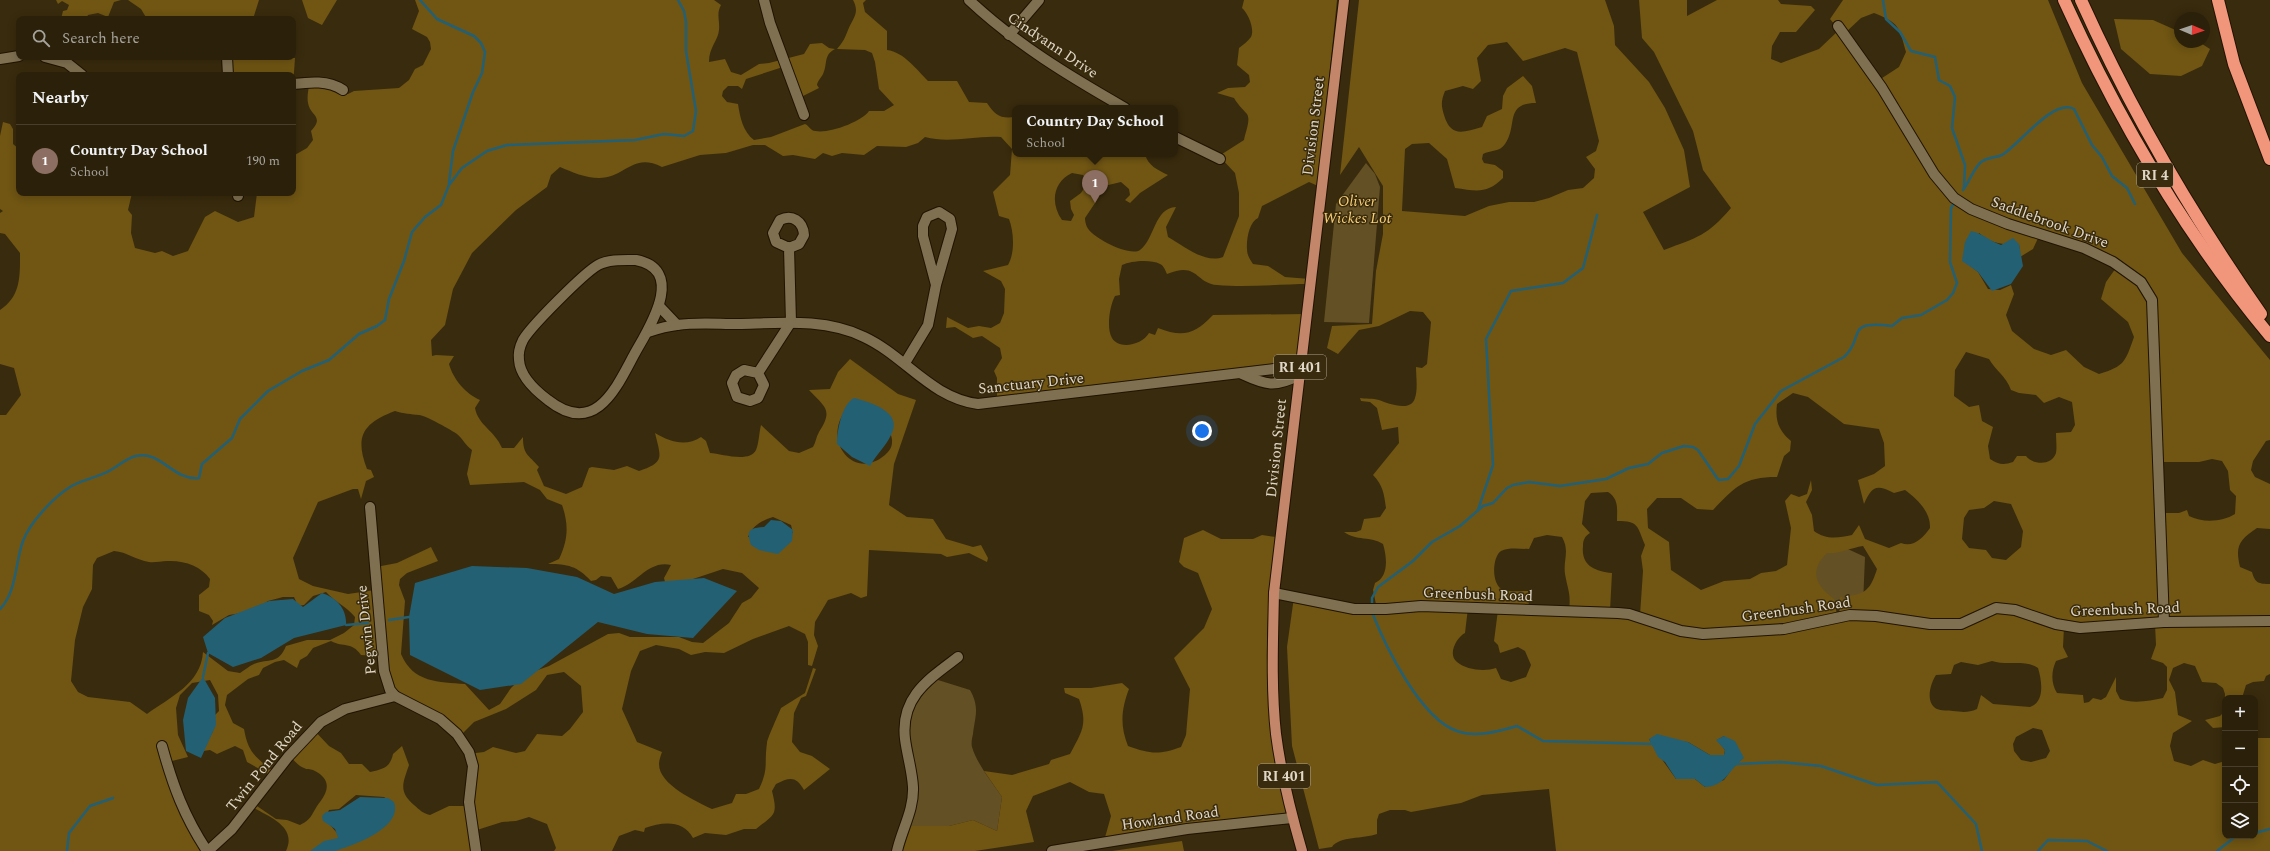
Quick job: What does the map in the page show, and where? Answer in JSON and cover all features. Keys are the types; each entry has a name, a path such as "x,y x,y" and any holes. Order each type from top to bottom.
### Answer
{"highway":[{"name":"RI 4","path":"2064,0 2104,84 2152,170 2210,259 2270,336"},
{"path":"2081,0 2121,84 2162,158 2220,253 2270,326"},
{"path":"2218,0 2234,64 2270,159"}],"main road":[{"name":"Division Street","path":"1302,851 1292,818 1276,735 1272,665 1274,594 1344,0"}],"street":[{"path":"764,0 770,23 804,115"},
{"name":"Cindyann Drive","path":"969,0 1009,35 1049,62 1120,105"},
{"path":"1009,35 1039,0"},
{"name":"Saddlebrook Drive","path":"1838,26 1882,88 1934,174 1954,198 1971,209 2008,224 2084,248 2113,262 2141,282 2152,300 2164,622"},
{"path":"0,58 16,56"},
{"path":"54,60 67,64 78,72"},
{"path":"228,60 228,72"},
{"path":"296,84 319,82 337,86 343,90"},
{"path":"1178,138 1220,159"},
{"path":"906,364 928,325 936,285 952,229 950,219 939,212 927,217 922,231 936,285"},
{"path":"758,373 791,322 789,248"},
{"path":"629,260 650,264 655,269 660,282 659,306 648,332 612,395 601,406 587,412 565,410 551,403 530,383 520,367 519,349 528,333 592,269 599,264 629,260"},
{"path":"659,306 677,325"},
{"name":"Sanctuary Drive","path":"648,332 677,325 791,322 829,326 864,337 906,364 933,388 964,403 978,404 1288,369 1299,375"},
{"name":"Pegwin Drive","path":"370,507 384,671 390,690 395,696"},
{"name":"Greenbush Road","path":"1274,594 1340,608 1386,609 1421,606 1618,613 1634,616 1680,630 1703,634 1784,629 1850,615 1876,616 1936,625 1961,624 1996,608 2015,610 2056,624 2080,628 2164,622 2270,621"},
{"path":"897,851 910,813 913,794 904,733 909,706 923,683 958,657"},
{"path":"395,696 440,720 457,734 469,752 473,766 469,802 476,851"},
{"name":"Twin Pond Road","path":"208,851 232,829 288,757 322,722 345,709 395,696"},
{"path":"162,746 178,800 189,823 208,851"},
{"name":"Howland Road","path":"1052,851 1187,829 1292,818"}],"green space":[{"name":"Oliver Wickes Lot","path":"1366,163 1375,174 1380,187 1369,323 1324,322 1336,204"},
{"path":"1822,537 1865,557 1863,604 1809,605"},
{"path":"938,680 970,690 973,696 976,712 972,747 981,766 1002,797 997,831 973,820 949,826 909,826 910,714 923,691 933,682"}],"shaded area":[{"path":"56,0 121,0 114,2 108,16 98,13 88,16 62,16 63,11 67,10 69,5 62,1 58,4"},
{"path":"128,0 259,0 254,16 145,16 141,9"},
{"path":"302,0 337,0 322,25 308,18"},
{"path":"415,0 714,0 721,5 718,14 719,30 710,52 709,62 725,59 731,72 741,75 759,64 804,54 810,44 822,43 829,48 835,49 831,51 827,57 823,74 817,85 819,88 801,97 786,66 746,79 742,89 738,86 728,86 723,91 722,96 727,102 738,104 745,129 754,140 771,137 805,124 812,130 833,130 859,119 869,111 884,111 894,105 879,89 875,62 872,53 865,50 837,49 844,40 856,12 853,0 866,0 863,3 865,12 887,31 887,50 893,51 905,58 928,81 957,81 969,102 987,103 998,115 1002,117 1012,117 1012,149 1001,137 944,140 925,137 918,143 906,147 877,146 864,155 842,153 832,156 823,153 815,159 793,155 783,156 765,145 753,145 726,153 700,155 662,167 652,163 643,162 608,177 599,178 584,176 560,167 551,175 547,187 516,210 472,253 453,289 445,325 431,340 432,356 454,356 449,364 451,370 465,390 480,400 475,408 477,414 502,448 514,448 523,437 525,451 539,467 537,470 544,486 566,494 582,487 589,468 592,467 614,470 627,466 639,471 653,465 659,458 659,448 655,433 666,439 684,443 701,437 706,441 710,453 742,457 753,454 756,450 761,425 789,451 799,453 813,447 826,419 826,410 820,401 809,390 830,389 838,372 850,359 898,394 916,400 894,464 889,505 907,517 933,519 946,539 973,547 981,545 988,558 987,562 969,553 947,557 941,554 869,550 867,596 861,598 851,593 828,600 815,622 814,635 818,646 812,666 808,665 808,642 805,634 789,626 753,639 724,653 705,652 691,655 679,649 656,645 640,651 631,671 622,709 637,742 662,752 659,764 665,779 688,797 712,809 732,803 736,794 746,794 759,789 765,771 768,741 781,708 805,693 813,668 816,669 806,696 801,698 794,713 792,742 800,752 812,756 830,769 804,790 798,782 792,779 776,784 772,791 775,810 771,817 756,829 744,829 726,835 705,833 693,838 689,832 678,825 658,824 645,828 644,832 635,830 619,836 612,851 554,851 556,848 547,824 529,817 516,821 502,822 477,830 474,851 286,851 289,842 288,834 284,828 278,822 249,805 251,802 276,819 287,820 300,825 310,818 326,793 327,784 319,773 300,766 288,754 312,728 329,746 341,753 349,764 362,764 370,772 382,769 388,765 393,754 402,746 409,765 403,786 404,791 414,805 430,815 449,806 467,806 467,754 484,752 493,747 516,753 525,751 537,734 562,736 570,729 583,712 581,686 564,672 547,675 536,690 506,709 474,722 458,738 430,713 389,699 379,656 361,655 351,646 331,641 313,648 307,656 300,660 297,668 284,660 275,662 263,668 259,675 248,679 227,695 225,705 233,723 244,729 250,749 261,762 273,771 270,775 247,762 243,750 235,746 217,754 210,750 203,751 213,731 214,716 219,711 218,695 210,680 192,683 180,695 176,708 178,735 188,757 168,762 207,851 0,851 0,415 6,415 21,395 14,368 0,364 0,310 7,304 16,292 20,261 20,253 5,234 0,233 0,213 3,211 0,209 0,136 3,122 10,124 13,129 13,144 16,146 16,196 131,196 128,210 132,215 131,233 135,248 155,253 162,251 173,256 188,251 205,217 215,211 238,222 254,217 257,196 296,196 296,154 307,148 313,140 311,131 317,122 316,116 311,111 308,103 309,86 334,87 348,94 354,91 399,88 409,80 415,69 423,65 431,49 430,42 427,37 412,29 419,11","holes":["846,410 882,416 892,439 889,451 873,462 862,464 852,461 844,454 839,445 837,433 839,422","395,411 422,416 439,423 457,434 472,450 467,474 470,485 524,482 540,490 547,499 562,505 566,519 566,539 559,559 548,564 567,565 577,569 591,581 596,580 601,576 611,577 618,589 625,586 649,569 663,564 671,565 664,578 665,582 684,582 723,569 742,573 759,588 751,598 742,603 729,623 703,643 692,642 679,637 630,637 619,633 608,634 549,666 524,675 511,688 500,704 489,710 465,684 446,683 420,676 412,671 406,664 401,654 405,601 399,585 400,579 407,573 438,561 431,547 397,563 376,567 375,590 348,594 313,586 299,579 293,558 318,502 353,489 358,489 361,499 366,481 374,477 371,470 367,469 363,457 362,439 364,432 376,420","773,517 791,525 793,533 748,537 755,526","114,551 149,562 173,561 186,563 197,567 210,579 209,587 199,595 199,611 209,615 213,621 212,625 229,615 254,611 268,601 283,597 294,597 298,606 304,605 313,596 326,592 355,617 354,625 344,633 330,640 307,640 286,646 280,656 273,660 254,664 240,673 228,671 203,652 197,673 183,689 147,714 130,702 88,697 78,692 71,681 75,640 83,607 92,589 93,565 97,558","356,795 384,797 387,799 337,833 325,819 329,810 339,809"]},
{"path":"1244,0 1337,0 1318,186 1309,182 1262,206 1258,218 1252,224 1247,240 1248,255 1253,264 1268,266 1285,277 1310,279 1310,284 1251,286 1217,285 1204,281 1191,271 1177,271 1167,274 1163,267 1156,262 1130,262 1122,265 1119,279 1120,295 1115,296 1109,317 1109,328 1112,338 1115,342 1125,345 1141,341 1149,333 1155,335 1158,328 1175,333 1194,330 1213,315 1306,314 1300,369 997,399 997,378 994,371 1002,358 1000,348 982,336 973,338 955,327 946,328 947,317 968,328 979,326 991,328 1000,323 1004,313 1005,289 1001,281 983,271 1008,265 1012,255 1013,236 1009,219 999,216 993,192 1010,175 1012,149 1012,157 1146,157 1151,165 1168,175 1140,193 1130,203 1125,200 1130,195 1129,189 1121,182 1100,187 1099,197 1085,218 1087,227 1090,231 1103,241 1120,249 1128,251 1140,250 1149,239 1163,213 1176,207 1166,227 1168,237 1202,256 1216,259 1223,257 1239,216 1239,193 1235,173 1219,156 1244,140 1248,117 1234,98 1217,93 1228,88 1245,87 1250,82 1249,75 1237,65 1239,48 1251,37 1252,34 1250,21 1242,8","holes":["1072,173 1083,175 1088,182 1081,193 1070,201 1071,209 1074,215 1071,221 1062,220 1056,207 1055,194 1057,187 1061,182"]},
{"path":"1359,0 1605,0 1614,26 1615,45 1649,82 1665,108 1684,150 1690,187 1643,212 1664,250 1701,235 1715,225 1731,208 1703,170 1693,131 1654,52 1642,38 1639,0 1687,0 1687,16 1717,0 1778,0 1781,4 1811,6 1815,10 1796,32 1780,32 1772,46 1771,59 1781,63 1819,49 1839,30 1830,19 1843,0 2048,0 2082,83 2182,253 2270,360 2270,440 2266,441 2253,461 2251,470 2255,477 2270,484 2270,529 2257,528 2251,532 2242,540 2238,549 2238,554 2240,567 2252,572 2256,581 2263,584 2270,584 2270,674 2266,676 2264,681 2253,682 2246,685 2243,695 2225,695 2223,688 2216,683 2202,682 2195,666 2184,663 2173,668 2169,680 2175,692 2178,715 2192,721 2173,733 2170,746 2174,761 2191,766 2203,760 2215,764 2222,762 2222,839 2258,839 2258,738 2270,738 2270,851 1556,851 1549,789 1482,795 1461,803 1411,812 1405,810 1390,810 1379,814 1377,820 1377,834 1346,839 1335,843 1332,847 1319,849 1292,746 1287,647 1294,597 1377,609 1373,590 1375,583 1380,580 1385,571 1386,560 1383,544 1374,540 1353,537 1344,532 1356,532 1361,530 1364,519 1380,517 1386,508 1385,498 1379,482 1373,475 1399,443 1398,427 1382,430 1377,408 1370,402 1361,401 1360,398 1377,399 1398,406 1413,403 1417,382 1416,367 1422,368 1427,364 1431,322 1423,312 1410,311 1379,326 1359,330 1338,354 1327,348 1332,326 1372,324 1376,271 1383,234 1383,186 1359,147 1340,175","holes":["1874,13 1889,20 1897,26 1902,36 1906,52 1899,67 1879,80 1845,33 1861,18","1507,42 1523,61 1565,48 1577,52 1599,141 1596,151 1586,157 1595,169 1594,178 1583,188 1568,190 1549,198 1534,202 1509,202 1489,206 1465,216 1402,211 1405,149 1412,144 1429,143 1447,159 1455,188 1470,190 1487,189 1503,178 1503,171 1495,165 1484,163 1482,159 1483,154 1503,147 1509,137 1513,117 1519,107 1526,104 1536,103 1532,86 1523,76 1507,88 1503,96 1502,109 1487,116 1482,127 1458,132 1450,127 1443,112 1442,103 1445,91 1463,86 1473,89 1481,81 1477,58 1488,45","1979,233 1993,242 2019,244 2020,257 2033,249 2039,236 2118,265 2106,282 2101,299 2128,322 2134,337 2126,358 2114,368 2099,374 2084,367 2066,350 2051,355 2034,349 2012,331 2006,315 2014,294 2011,285 2000,290 1988,289 1978,272 1964,261","1966,352 1989,359 2009,385 2011,390 2019,393 2036,395 2044,403 2059,397 2072,402 2075,425 2071,432 2056,433 2056,453 2050,460 2041,463 2033,461 2026,456 2017,456 2013,462 2002,464 1990,459 1988,446 1993,427 1982,421 1979,405 1969,407 1954,396 1955,370","1793,393 1808,397 1844,424 1879,429 1884,443 1885,466 1874,474 1858,480 1864,504 1872,490 1875,488 1883,488 1894,493 1905,490 1914,497 1926,511 1930,522 1930,528 1914,543 1901,543 1889,548 1865,539 1859,525 1852,535 1832,538 1823,536 1814,531 1812,515 1806,502 1812,490 1811,480 1807,494 1799,497 1791,494 1785,501 1791,528 1787,565 1776,571 1761,573 1750,579 1724,581 1701,590 1671,570 1669,542 1648,528 1647,509 1657,498 1681,498 1697,509 1713,510 1740,485 1748,481 1765,477 1777,477 1784,456 1790,451 1791,441 1783,433 1778,424 1777,404","2212,459 2222,461 2228,471 2230,490 2236,496 2235,514 2224,519 2206,521 2189,516 2187,510 2179,513 2160,513 2159,462 2199,462","1608,492 1616,501 1617,521 1630,522 1638,529 1645,545 1641,556 1643,571 1640,615 1610,611 1612,573 1595,569 1590,566 1584,558 1583,544 1584,540 1590,533 1582,524 1585,501 1591,493","1994,501 2011,504 2023,531 2021,547 2006,560 1992,558 1986,550 1969,548 1962,539 1964,518 1969,510 1984,508","1547,535 1562,537 1566,547 1565,574 1570,605 1569,611 1529,609 1528,591 1506,591 1499,587 1496,583 1494,571 1498,554 1507,549 1529,549 1534,538","1863,546 1877,569 1870,586 1867,589 1858,594 1846,596 1845,607 1842,597 1840,597 1839,615 1837,615 1834,599 1822,588 1817,578 1816,572 1818,566 1827,553 1836,553","1468,608 1498,610 1494,641 1498,645 1500,653 1518,647 1525,651 1531,665 1526,677 1511,682 1501,679 1496,668 1476,670 1461,665 1454,659 1453,650 1456,642 1465,633","2155,624 2156,645 2151,659 2163,663 2167,667 2167,690 2163,698 2142,702 2125,701 2120,699 2116,691 2116,677 2106,697 2101,700 2093,698 2089,702 2084,703 2083,695 2057,693 2053,681 2053,669 2056,661 2068,657 2063,647 2064,627","1992,661 2033,665 2038,668 2041,685 2038,701 2030,707 1993,704 1981,695 1977,709 1968,712 1937,709 1933,706 1930,698 1932,683 1936,675 1951,674 1954,665 1961,662 1978,665","2033,728 2042,730 2050,751 2046,758 2031,762 2021,760 2014,751 2013,744 2016,737","1724,736 1743,758 1734,766 1724,780 1705,787 1695,779 1676,779 1649,739 1688,742 1710,755 1724,755 1725,750 1717,740"]},
{"path":"2114,19 2153,20 2174,29 2174,48 2210,49 2202,66 2181,76 2150,74 2121,49"},
{"path":"227,60 295,60 294,72 228,72"},
{"path":"1203,530 1221,539 1253,539 1262,535 1276,537 1267,628 1268,688 1273,748 1278,778 1284,777 1293,817 1104,841 1111,816 1104,794 1089,792 1070,782 1033,796 1026,811 1034,842 975,851 899,851 909,826 949,826 973,820 997,831 1002,797 984,771 1012,775 1049,764 1051,760 1070,754 1082,728 1083,715 1079,699 1065,693 1064,688 1091,688 1122,683 1129,689 1124,704 1122,718 1125,739 1128,746 1149,752 1167,751 1181,747 1186,735 1190,689 1174,658 1204,628 1212,609 1198,573 1184,567 1179,562 1184,538"},
{"path":"2222,714 2222,727 2213,728 2205,720 2220,716"},
{"path":"1182,841 1184,851 1112,851"}],"water":[{"path":"1971,231 1979,233 2001,245 2013,238 2019,244 2023,266 2011,284 1992,291 1978,272 1962,261 1965,242"},
{"path":"854,398 876,405 889,414 893,420 894,427 891,435 870,466 852,457 837,444 839,425 843,412 846,406"},
{"path":"771,520 781,521 793,530 792,541 778,554 759,550 751,545 749,536 752,529 764,527"},
{"path":"472,566 527,568 577,577 614,594 655,582 704,578 737,591 693,638 647,634 598,622 521,684 480,690 410,655 409,617 415,583"},
{"path":"322,593 336,601 343,609 346,625 294,638 261,658 233,667 208,653 203,637 225,618 269,601 293,599 303,607"},
{"path":"203,677 215,698 216,725 201,758 186,751 183,720 188,698"},
{"path":"1657,734 1688,742 1710,755 1724,755 1725,750 1716,740 1724,736 1735,741 1744,758 1722,781 1712,786 1705,787 1695,779 1676,779 1665,762 1658,757 1649,739"},
{"path":"360,797 388,798 394,802 395,811 391,820 375,834 354,844 335,851 310,851 324,841 338,838 335,829 323,821 322,816 326,812 340,810"}],"waterway":[{"path":"420,0 437,19 474,36 481,43 485,52 482,73 473,92 453,151 449,183"},
{"path":"0,609 6,602 13,586 20,549 26,534 50,503 64,491 79,483 107,472 129,459 136,456 145,455 153,457 182,475 190,478 199,478 202,464 232,438 240,419 268,391 302,371 329,360 359,334 377,326 385,320 389,299 404,261 412,232 425,217 441,205 449,185 462,168 487,151 507,145 635,140 664,134 684,136 693,131 696,111 686,51 686,22 684,11 678,0"},
{"path":"1883,0 1886,19 1900,32 1911,51 1935,57 1939,80 1950,86 1955,97 1952,128 1965,165 1964,188"},
{"path":"1963,190 1981,162 1986,159 2002,155 2046,116 2056,110 2066,107 2074,109 2092,145 2102,157 2112,176 2127,188 2135,204"},
{"path":"1372,607 1372,598 1378,587 1413,561 1432,542 1460,526 1483,506 1493,503 1507,488 1513,485 1529,482 1560,486 1606,479 1629,468 1648,464 1662,453 1684,446 1693,447 1698,450 1719,480 1728,479 1739,466 1755,424 1781,391 1844,357 1850,350 1861,328 1877,325 1892,326 1902,318 1921,315 1947,300 1953,293 1957,283 1950,262 1951,208 1954,203"},
{"path":"1478,510 1493,465 1486,339 1511,291 1563,283 1583,268 1597,215"},
{"path":"1372,612 1395,661 1418,697 1430,712 1444,724 1457,731 1480,734 1495,732 1517,726 1543,741 1654,744"},
{"path":"389,620 409,617"},
{"path":"346,625 368,623"},
{"path":"203,677 208,653"},
{"path":"1731,766 1737,764 1781,762 1821,766 1877,785 1937,782 1976,824 1982,851"},
{"path":"67,851 69,833 90,806 113,798"},
{"path":"2258,832 2270,829"},
{"path":"2217,851 2232,839"},
{"path":"2038,851 2048,840 2087,841 2107,851"}],"place":[{"name":"Country Day School","path":"1095,203"}]}
